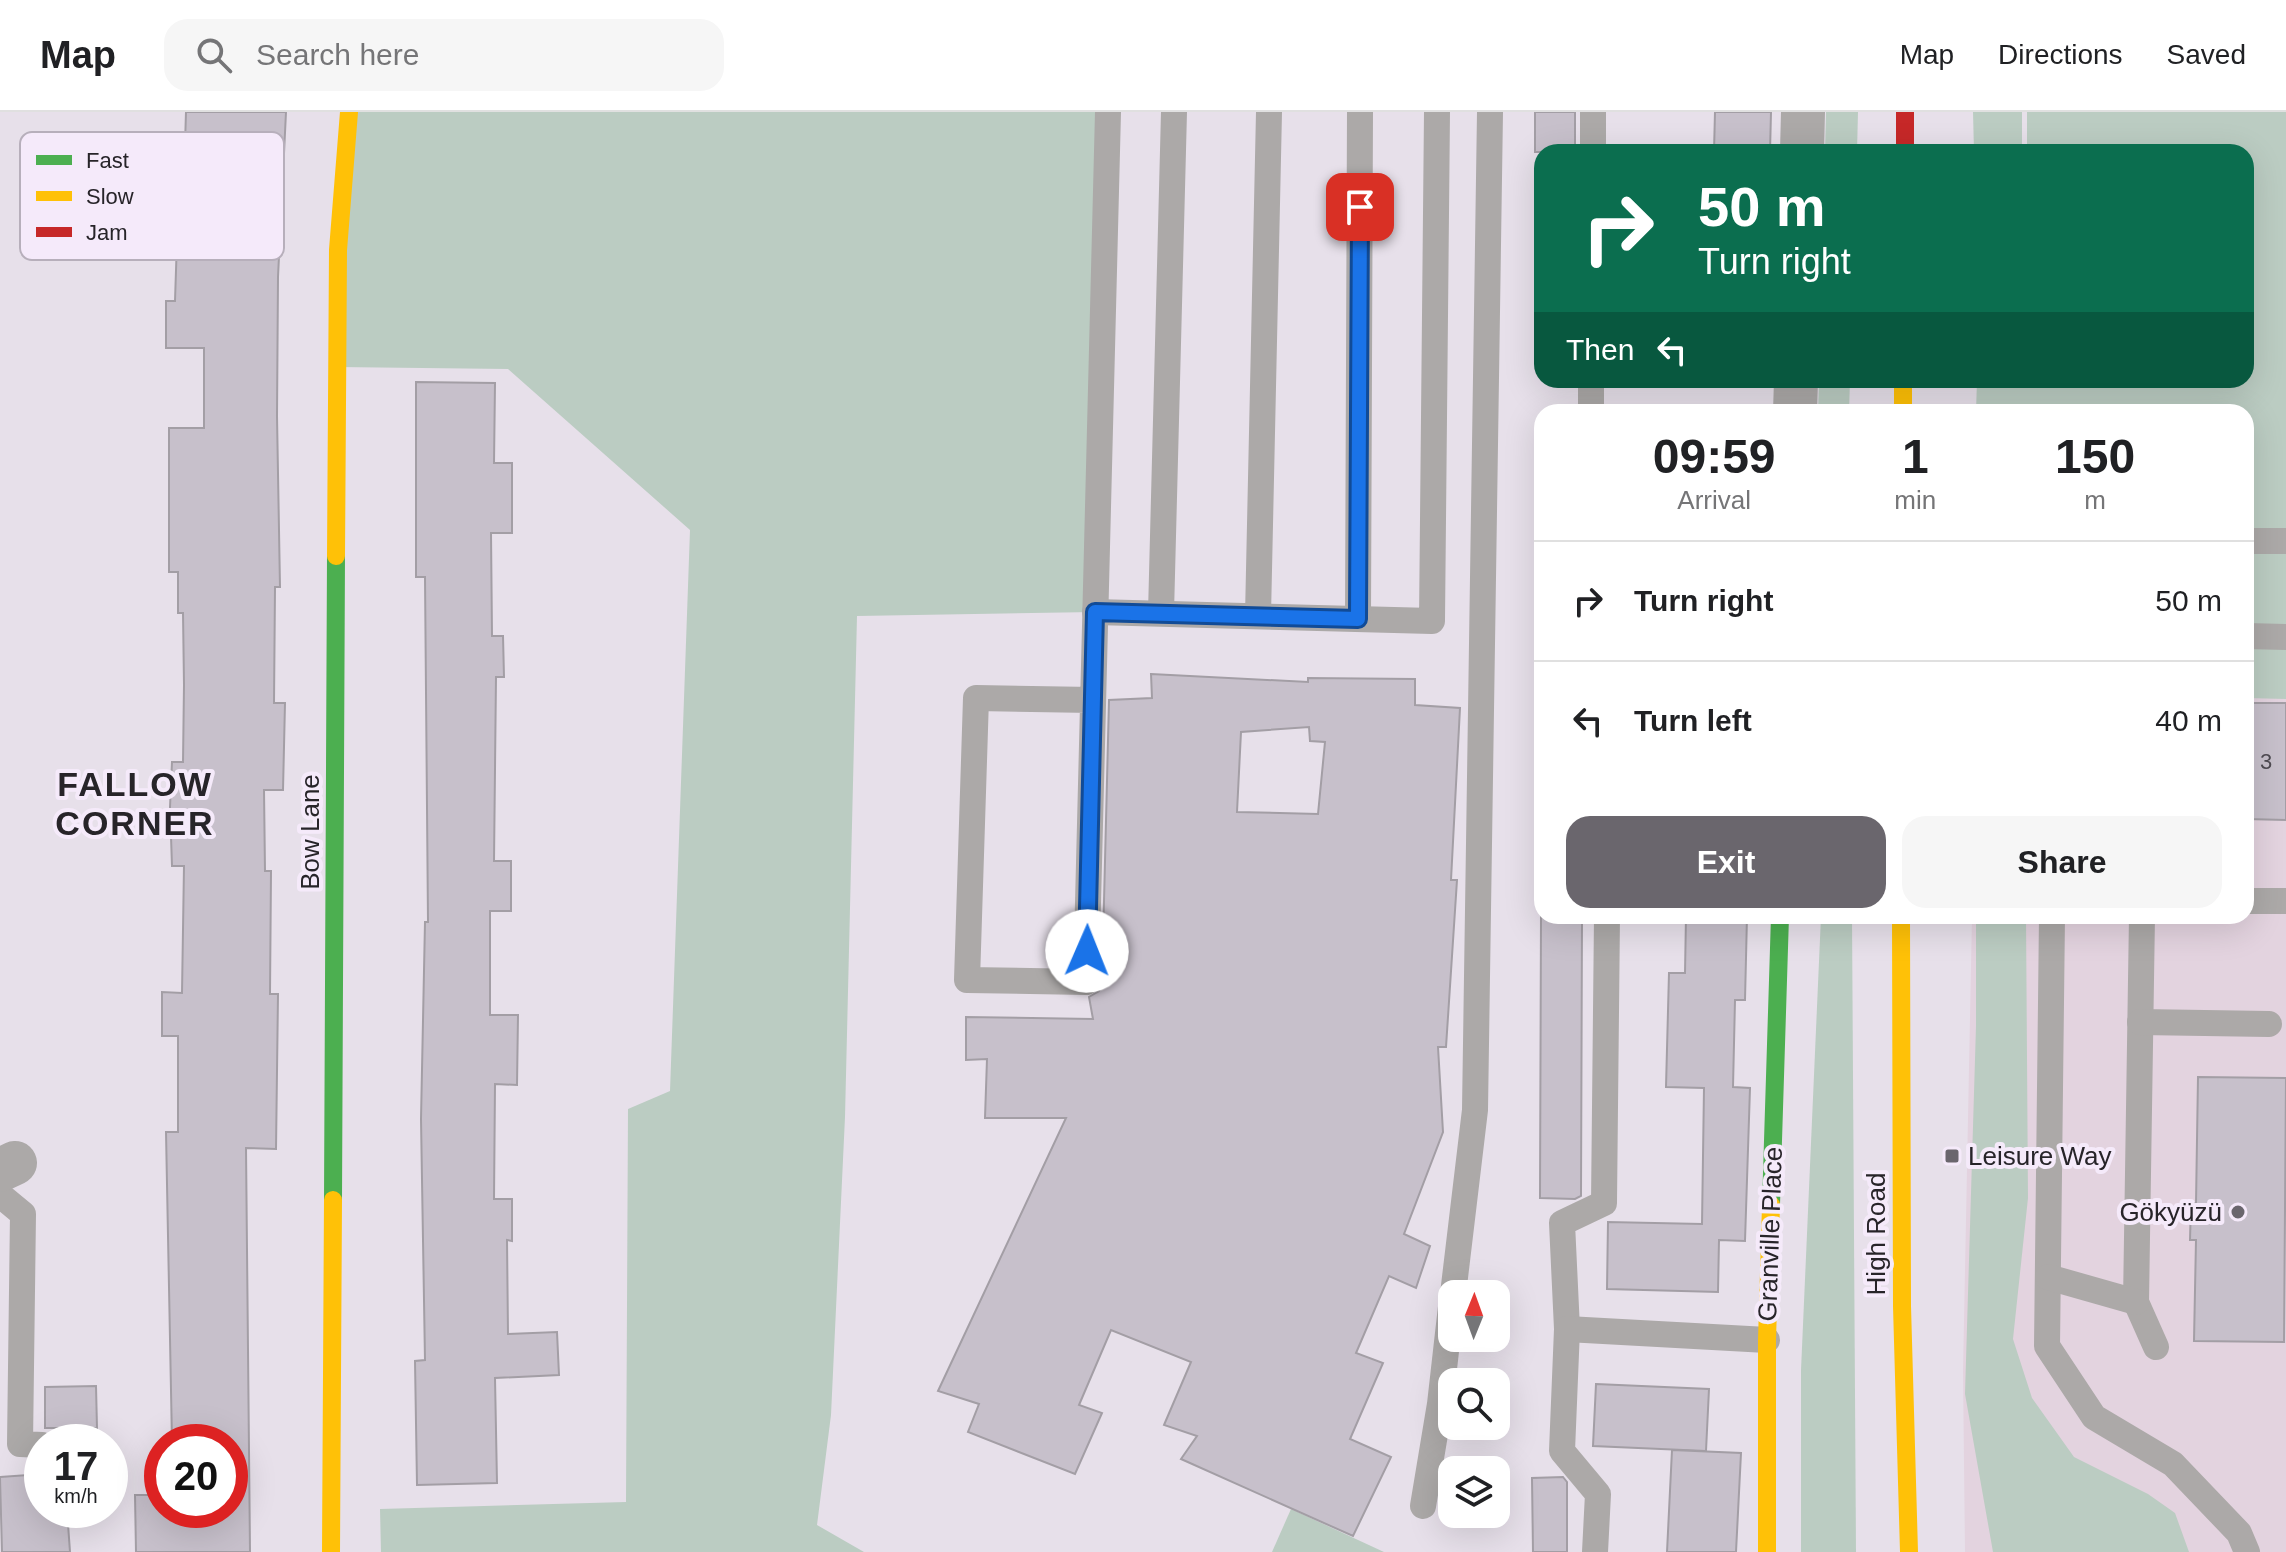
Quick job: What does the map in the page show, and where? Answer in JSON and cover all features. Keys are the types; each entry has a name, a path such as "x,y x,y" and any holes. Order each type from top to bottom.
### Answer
{"street":[{"name":"Bow Lane","path":"331,1552 337,264 349,112"},
{"path":"1802,144 1803,112"},
{"path":"1905,112 1905,144"},
{"name":"Granville Place","path":"1767,1552 1767,1340 1780,924"},
{"name":"High Road","path":"1901,924 1902,1306 1909,1552"}],"lane":[{"path":"1093,700 976,698 967,980 1086,982 1108,112"},
{"path":"1161,613 1174,112"},
{"path":"1258,616 1269,112"},
{"path":"1358,619 1360,112"},
{"path":"1095,612 1432,621 1437,112"},
{"path":"1454,1280 1475,1110 1490,112"},
{"path":"1593,112 1593,144"},
{"path":"2254,541 2286,541"},
{"path":"2254,636 2286,637"},
{"path":"2254,901 2286,901"},
{"path":"1595,1552 1598,1494 1562,1451 1567,1329 1562,1223 1604,1203 1607,924"},
{"path":"2052,924 2047,1346 2094,1417 2173,1464 2239,1533 2247,1552"},
{"path":"2142,924 2136,1302 2156,1347"},
{"path":"2140,1022 2269,1024"},
{"path":"5,1176 23,1214 20,1444 24,1444"},
{"path":"2048,1277 2136,1302"},
{"path":"1567,1329 1767,1340"},
{"path":"1423,1506 1446,1352"}],"shaded area":[{"path":"2254,503 2286,504 2286,1552 1965,1552 1963,1372 1972,924 2254,924"}],"green space":[{"path":"349,112 1112,112 1095,612 857,616 845,1117 831,1415 817,1525 864,1552 381,1552 380,1509 626,1502 628,1109 670,1091 690,530 508,369 337,367"},
{"path":"1826,112 1858,112 1857,144 1825,144"},
{"path":"1973,112 2022,112 2022,144 1974,144"},
{"path":"2027,112 2286,112 2286,699 2254,698 2254,404 1976,404 1977,388 2254,388 2254,144 2027,144"},
{"path":"1819,388 1850,388 1849,404 1818,404"},
{"path":"1821,924 1852,924 1856,1552 1801,1552 1801,1370"},
{"path":"1976,924 2026,924 2028,1198 2013,1339 2032,1398 2074,1457 2148,1494 2175,1513 2189,1552 1993,1552 1965,1394"},
{"path":"1291,1509 1384,1552 1272,1552"}],"building":[{"path":"186,112 286,112 284,153 284,132 185,132"},
{"path":"1535,112 1575,112 1575,144 1535,144"},
{"path":"1715,112 1771,112 1770,144 1714,144"},
{"path":"176,260 279,260 280,587 275,587 274,703 285,703 283,790 264,790 265,871 271,871 270,994 278,994 276,1149 246,1148 250,1552 136,1552 135,1495 144,1495 144,1528 248,1528 248,1424 172,1424 166,1132 178,1132 178,1036 162,1036 162,992 182,993 184,866 172,866 170,807 172,762 183,762 184,685 183,613 178,613 178,572 169,572 169,428 204,428 204,348 166,348 166,301 175,301"},
{"path":"416,382 495,383 494,463 512,463 512,533 491,533 492,636 503,636 504,677 496,677 494,861 511,861 511,911 490,911 490,1015 518,1015 517,1085 495,1084 494,1199 512,1199 512,1241 507,1240 508,1334 557,1332 559,1375 495,1378 497,1483 417,1485 415,1361 425,1360 421,1119 425,922 428,922 425,577 416,577"},
{"path":"1151,674 1308,682 1308,678 1415,679 1415,705 1460,708 1451,880 1457,880 1446,1047 1438,1047 1443,1132 1404,1234 1430,1246 1416,1288 1389,1276 1356,1353 1383,1363 1350,1439 1391,1457 1353,1536 1181,1459 1197,1436 1164,1425 1191,1362 1111,1330 1079,1405 1102,1413 1075,1474 968,1432 979,1404 938,1391 1066,1118 985,1118 987,1059 966,1060 966,1017 1093,1019 1089,997 1099,991 1102,982 1109,700 1152,698","holes":["1309,727 1310,741 1325,742 1318,814 1237,812 1241,732"]},
{"path":"2254,703 2286,703 2286,820 2254,819"},
{"path":"1541,924 1582,924 1581,1196 1575,1199 1540,1198"},
{"path":"1686,924 1747,924 1745,1000 1735,1000 1733,1087 1750,1088 1745,1241 1719,1240 1718,1292 1607,1289 1608,1222 1702,1224 1704,1088 1666,1087 1669,973 1685,973"},
{"name":"Gökyüzü","path":"2198,1077 2286,1078 2284,1342 2194,1341 2196,1240 2190,1240 2191,1203 2196,1203"},
{"path":"1596,1384 1709,1389 1706,1451 1593,1446"},
{"path":"96,1386 97,1424 45,1424 45,1387"},
{"path":"1672,1450 1741,1453 1736,1552 1667,1552"},
{"path":"24,1475 24,1528 68,1528 70,1552 2,1552 0,1477"},
{"path":"1563,1477 1567,1482 1567,1552 1533,1552 1532,1478"}],"traffic: fast":[{"path":"333,1200 336,556"},
{"path":"1771,1205 1780,924"}],"traffic: slow":[{"path":"336,556 338,250 349,112"},
{"path":"1903,388 1903,404"},
{"path":"1901,924 1902,1306 1909,1552"},
{"path":"331,1552 333,1200"},
{"path":"1767,1552 1767,1340 1771,1205"}],"traffic: jam":[{"path":"1905,112 1905,144"}],"place":[{"name":"Leisure Way","path":"1952,1156"},
{"name":"Gökyüzü","path":"2238,1212"}],"district":[{"name":"FALLOW CORNER","path":"135,804"}],"route":[{"path":"1087,951 1095,612 1358,619 1360,207"}]}
